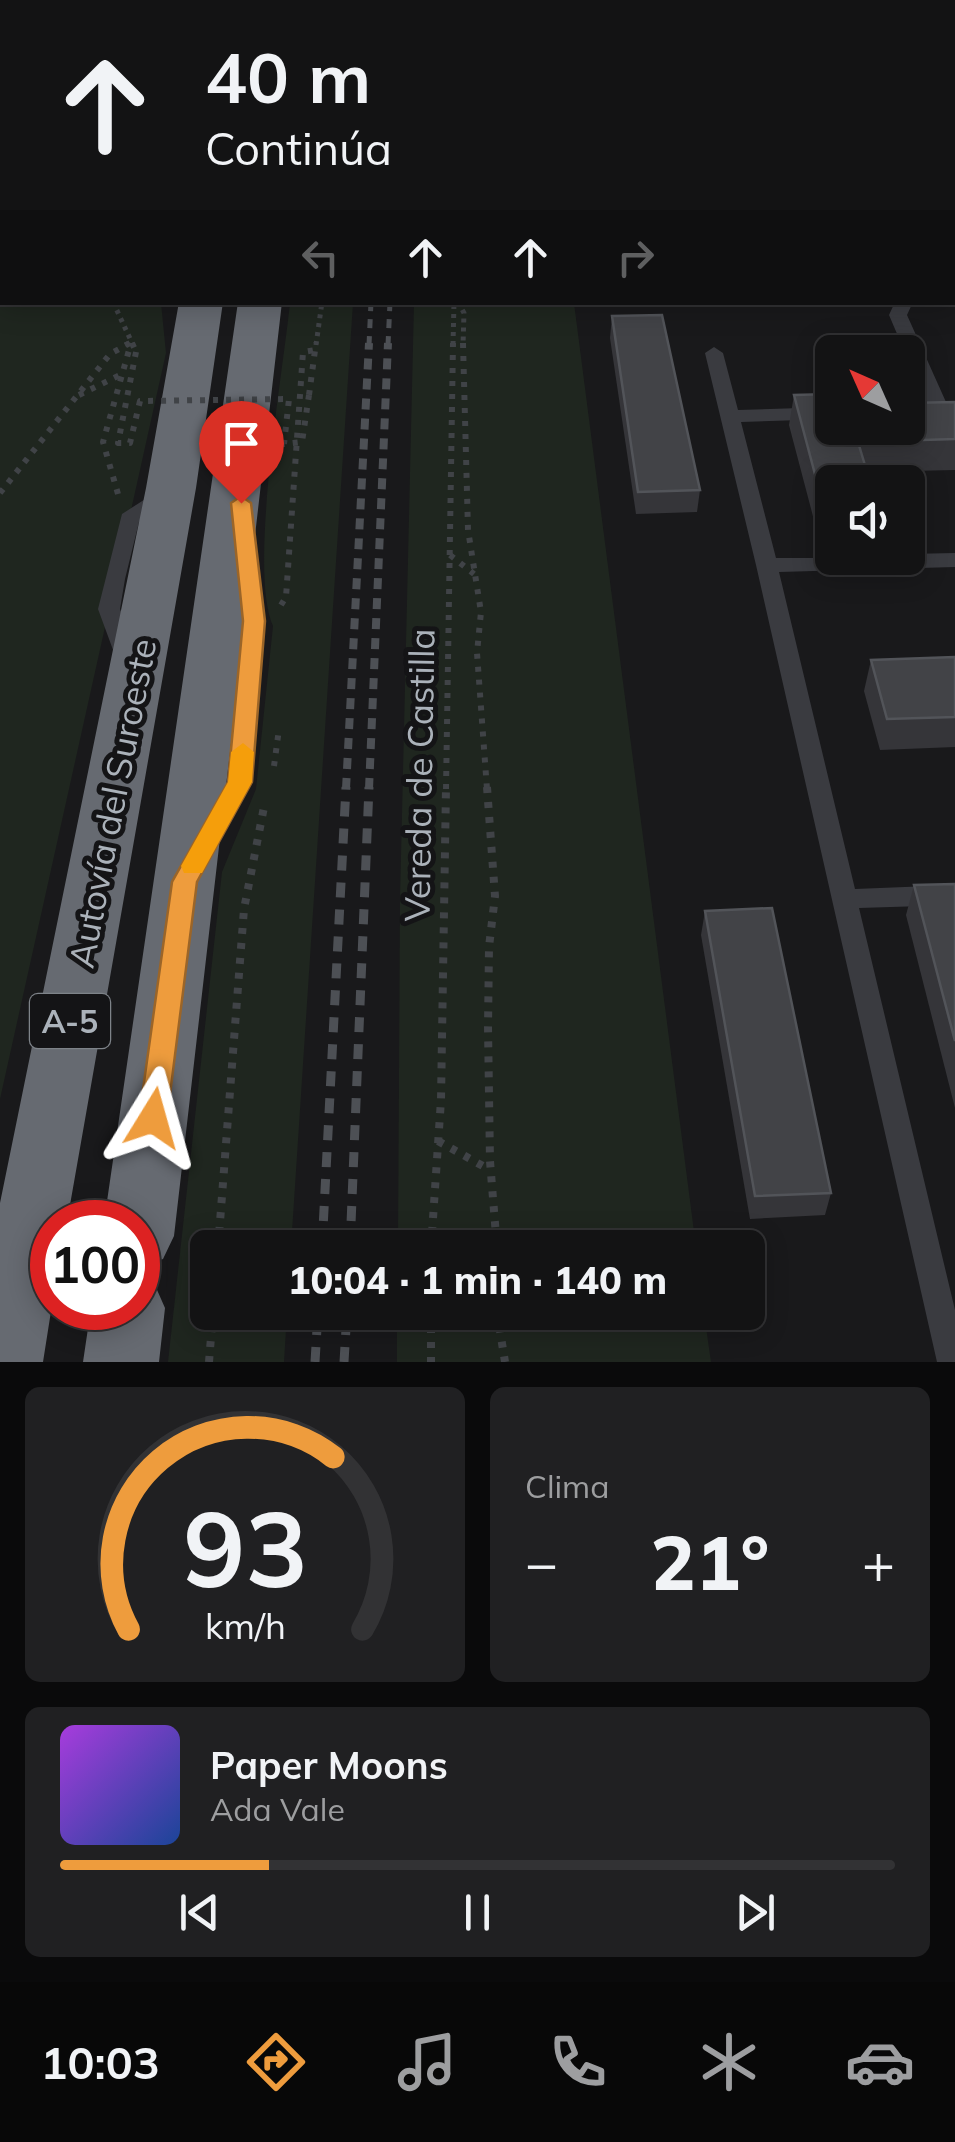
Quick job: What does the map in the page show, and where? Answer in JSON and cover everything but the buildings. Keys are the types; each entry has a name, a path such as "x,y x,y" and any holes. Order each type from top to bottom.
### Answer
{"highway":[{"name":"Autovía del Suroeste","path":"5,1362 171,488 190,310"},
{"name":"Autovía del Suroeste","path":"143,1200 236,464 249,385 269,311"},
{"path":"121,1362 125,1330"}],"lane":[{"path":"903,305 898,315 940,411"},
{"path":"714,353 846,899 942,1260 952,1362"},
{"path":"730,416 815,414"},
{"path":"767,565 955,560"},
{"path":"846,899 955,895"}],"path":[{"path":"115,305 136,352 118,443 130,444 140,401 289,399 284,444 302,442 322,305"},
{"name":"Vereda de Castilla","path":"432,1230 438,1142 456,305"},
{"path":"458,305 464,313 462,386 468,444 468,530 482,612 477,652 495,896 489,963 491,1170 496,1230"},
{"path":"119,491 103,442 131,342"},
{"path":"0,493 110,354 131,342"},
{"path":"285,617 303,352 315,350"},
{"path":"78,396 120,375"},
{"path":"450,555 475,575"},
{"path":"277,611 286,598"},
{"path":"273,771 280,716"},
{"path":"219,1230 244,909 269,784"},
{"path":"438,1142 491,1170"},
{"path":"209,1362 212,1330"},
{"path":"431,1330 431,1362"},
{"path":"500,1330 504,1362"}],"shaded area":[{"path":"0,305 161,305 166,353 0,1099"},
{"path":"290,305 353,305 292,1230 190,1230 190,1330 286,1330 284,1362 168,1362 222,872 256,789 273,626 266,599 266,518"},
{"path":"414,305 574,305 694,1230 398,1230 400,899"},
{"path":"397,1330 706,1330 711,1362 397,1362"}],"railway":[{"path":"369,345 371,305"},
{"path":"388,345 390,305"},
{"path":"346,789 369,343"},
{"path":"369,789 388,343"},
{"path":"323,1230 346,787"},
{"path":"351,1230 369,787"},
{"path":"315,1362 317,1330"},
{"path":"344,1362 346,1330"}],"slow traffic":[{"path":"193,866 240,782 243,752"}],"route":[{"path":"153,1118 185,882 240,782 254,621 241,503"}]}
